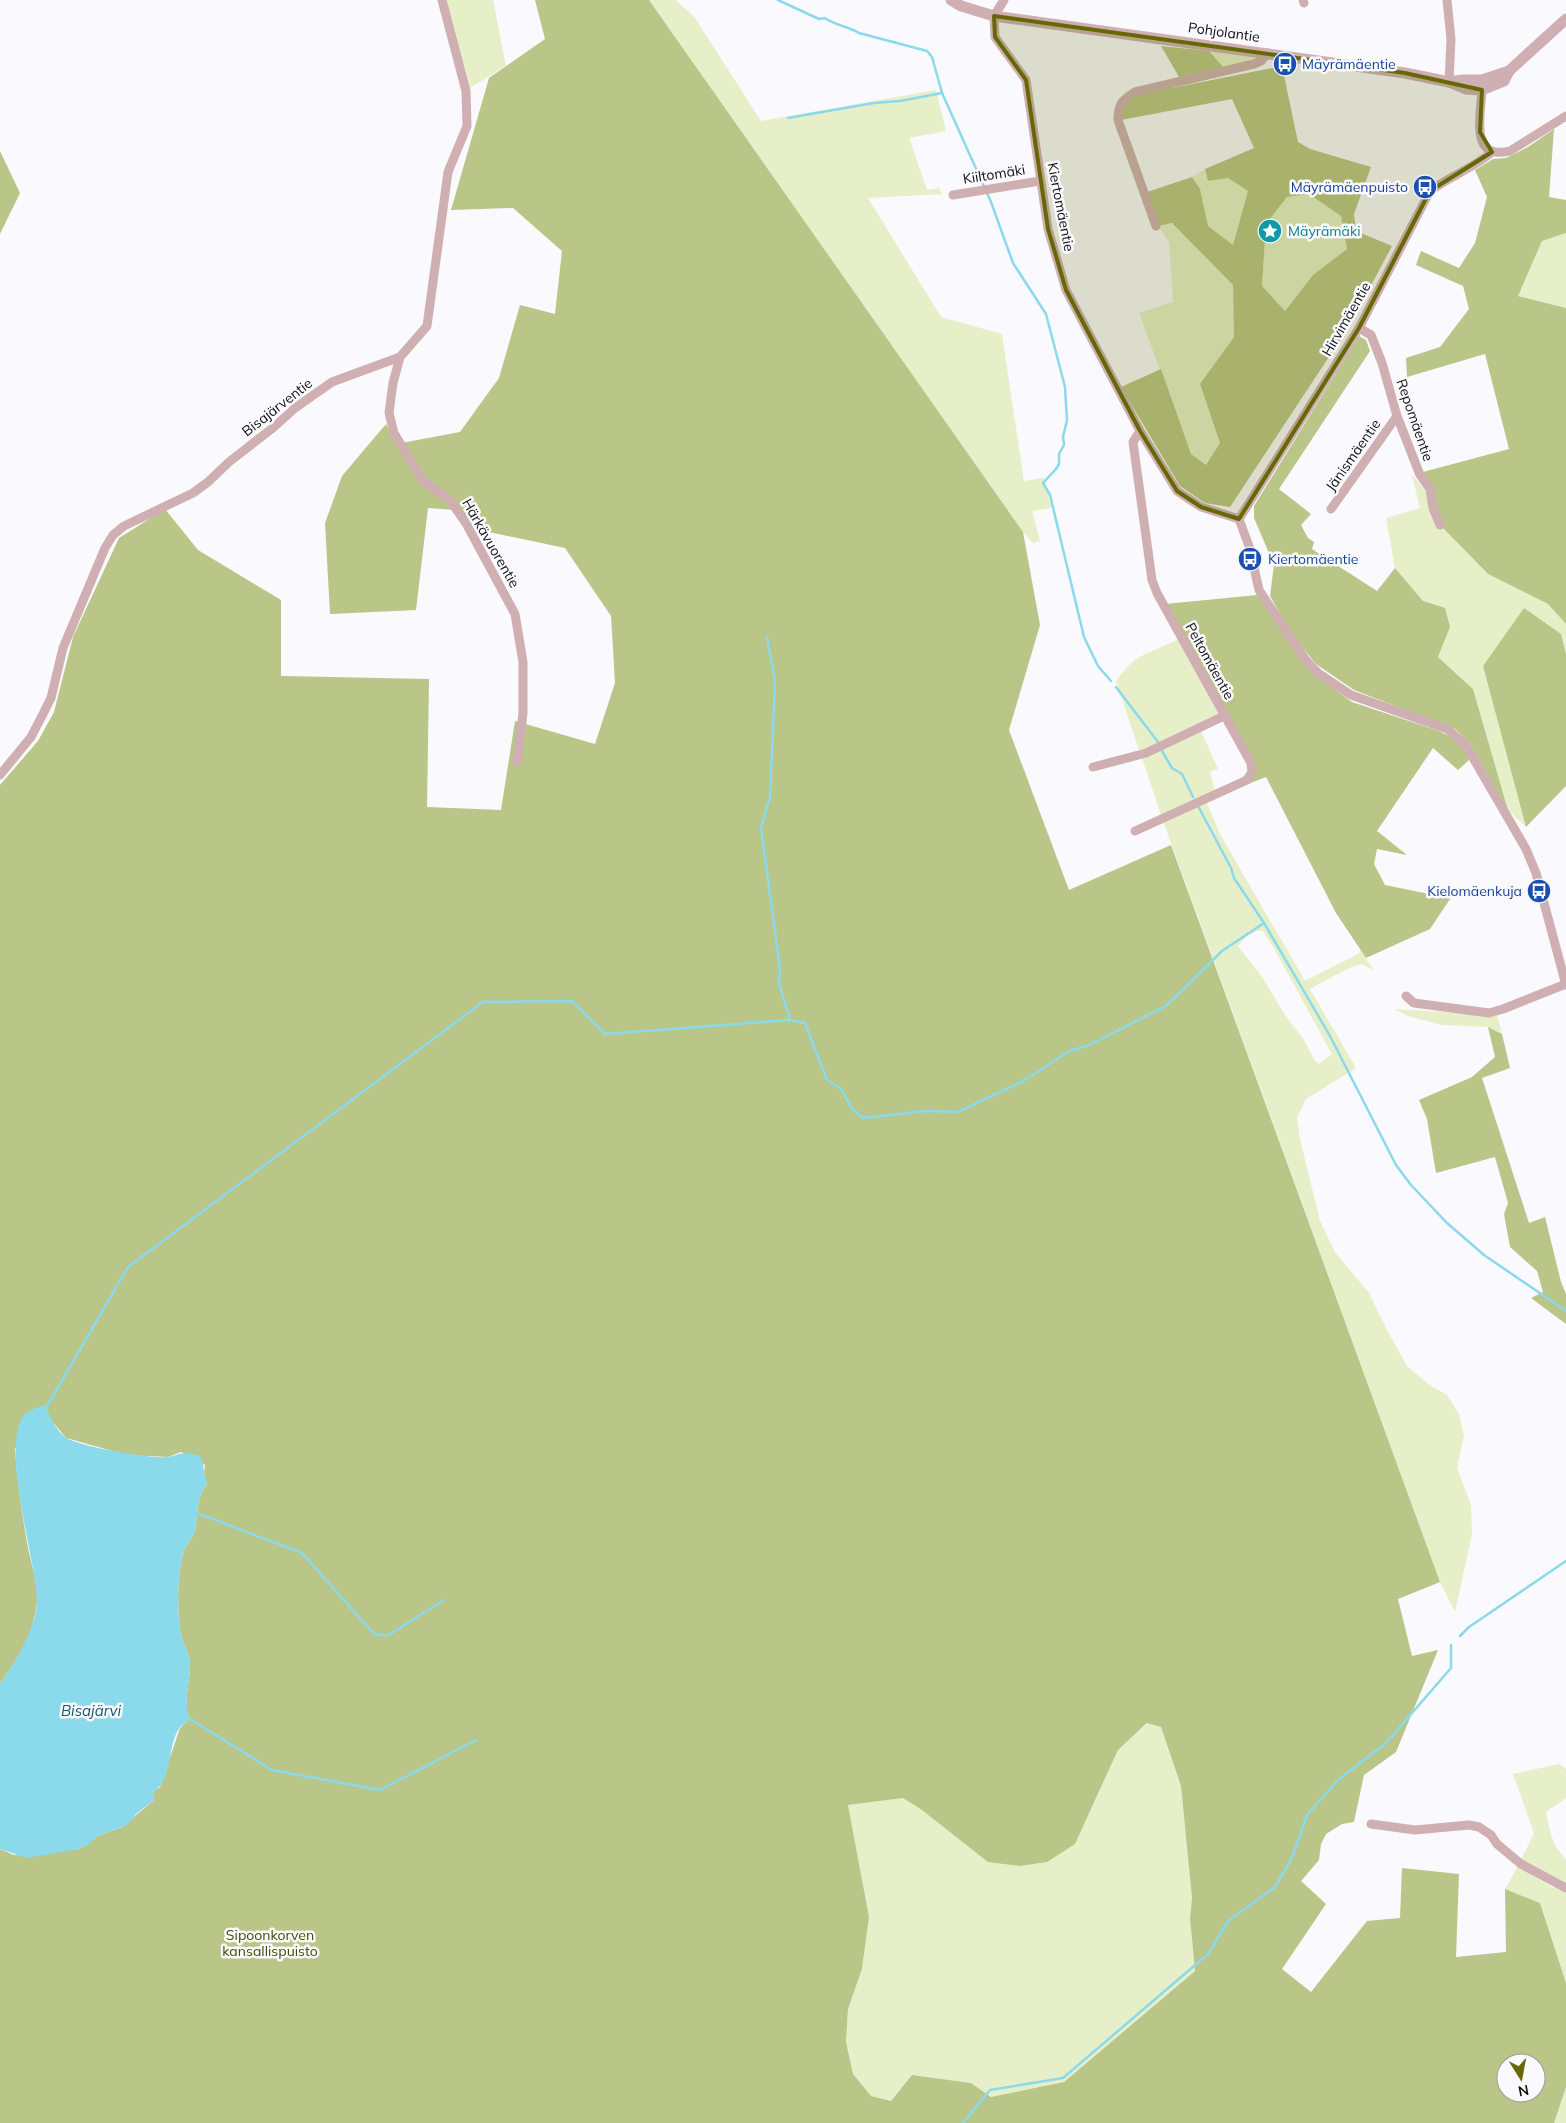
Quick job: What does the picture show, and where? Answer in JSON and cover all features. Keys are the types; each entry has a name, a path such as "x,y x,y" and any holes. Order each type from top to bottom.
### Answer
{"street":[{"name":"Bisajärventie","path":"0,775 31,737 51,698 63,648 105,548 113,534 124,526 208,482 229,462 295,408 332,382 400,357 427,326 448,172 468,126 466,91 442,0"},
{"name":"Pohjolantie","path":"951,0 960,6 994,16 1268,53 1449,82 1463,80 1482,85 1509,71 1566,19"},
{"path":"994,16 1004,0"},
{"path":"1446,0 1451,39 1449,82"},
{"name":"Kiertomäentie","path":"994,16 995,37 1026,80 1048,229 1066,290 1140,431 1177,492 1201,507 1239,518"},
{"path":"1156,226 1118,120 1118,108 1122,99 1135,92 1254,64 1261,61 1268,53"},
{"path":"1482,85 1481,140 1492,152 1510,151 1566,116"},
{"name":"Hirvimäentie","path":"1239,518 1359,328 1430,191 1445,180 1483,160 1492,152"},
{"name":"Kiiltomäki","path":"953,194 1040,181"},
{"name":"Repomäentie","path":"1359,328 1371,335 1382,363 1397,416 1420,475 1430,489 1433,508 1440,525"},
{"name":"Härkävuorentie","path":"400,357 393,383 389,412 394,433 423,481 450,500 467,525 515,614 523,662 523,713 517,762"},
{"name":"Jänismäentie","path":"1332,509 1397,416"},
{"name":"Peltomäentie","path":"1134,831 1247,780 1252,772 1252,763 1224,716 1157,593 1152,580 1133,442 1140,431"},
{"path":"1239,518 1250,549 1259,590 1305,659 1318,673 1351,695 1446,729 1465,744 1526,849 1536,874 1563,963 1566,985 1489,1013 1414,1003 1406,996"},
{"path":"1092,767 1146,753 1224,716"},
{"path":"1371,1824 1415,1830 1469,1825 1479,1827 1491,1835 1497,1844 1521,1864 1566,1888"}],"highlighted area":[{"path":"994,16 1405,73 1482,90 1480,132 1492,152 1430,191 1359,328 1239,519 1201,507 1177,491 1140,431 1066,290 1048,229 1026,80 995,37"}],"green space":[{"path":"446,0 493,0 506,66 470,88"},
{"name":"Sipoonkorven kansallispuisto","path":"535,0 649,0 1023,532 1040,625 1009,730 1069,890 1171,845 1440,1582 1398,1599 1412,1656 1438,1650 1396,1752 1364,1775 1354,1822 1342,1824 1326,1834 1321,1844 1319,1860 1301,1881 1326,1904 1282,1969 1311,1992 1367,1921 1400,1918 1402,1868 1459,1874 1456,1957 1506,1952 1505,1889 1540,1903 1566,1983 1566,2087 1554,2123 0,2123 0,1849 14,1855 78,1849 87,1845 97,1836 122,1827 154,1800 153,1792 160,1787 180,1728 189,1719 186,1705 190,1662 180,1630 179,1580 184,1550 194,1533 199,1501 207,1483 204,1476 205,1465 181,1452 168,1457 127,1455 66,1438 52,1421 15,1448 22,1511 37,1601 36,1612 29,1634 13,1666 0,1684 0,785 38,741 54,712 73,637 119,538 165,509 198,550 281,600 281,676 429,679 427,807 501,810 515,721 595,744 615,683 611,616 565,548 479,530 455,510 428,508 416,610 330,614 325,523 342,476 386,424 396,444 460,432 499,378 520,305 555,314 562,251 513,208 451,210 489,78 545,39","holes":["1147,1723 1161,1727 1181,1786 1192,1898 1190,1918 1195,1971 1064,2082 991,2097 971,2083 912,2075 891,2101 871,2096 853,2074 846,2042 848,2009 862,1969 869,1917 848,1805 903,1798 922,1810 988,1862 1020,1866 1047,1862 1075,1844 1118,1750"]},
{"path":"649,0 676,0 695,18 761,121 936,90 946,131 909,138 927,190 939,188 942,194 868,198 941,317 1002,334 1024,481 1044,478 1051,508 1032,511 1040,541 1033,543 1023,532"},
{"path":"1161,46 1209,51 1223,67 1179,77"},
{"path":"1209,51 1254,58 1255,60 1223,67"},
{"path":"1282,66 1298,142 1310,149 1371,167 1354,214 1356,231 1392,246 1350,325 1230,507 1205,503 1180,486 1121,387 1161,369 1191,454 1206,465 1220,443 1200,384 1234,337 1233,285 1172,223 1158,226 1147,192 1192,177 1200,189 1208,226 1233,245 1248,191 1228,178 1208,181 1205,169 1254,148 1232,99 1121,120 1124,105 1137,95","holes":["1309,194 1341,216 1347,249 1313,275 1285,311 1262,286 1266,224 1287,197"]},
{"path":"1554,129 1549,197 1566,200 1566,233 1542,241 1518,296 1566,308 1566,624 1548,604 1488,574 1440,525 1423,472 1509,449 1485,354 1407,377 1406,358 1440,347 1469,309 1463,286 1416,265 1421,251 1459,268 1475,243 1487,197 1475,170 1493,159 1506,158 1528,147"},
{"path":"0,151 20,193 0,234"},
{"path":"1205,169 1208,181 1228,178 1248,191 1233,246 1208,226 1200,189 1192,177"},
{"path":"1309,194 1341,216 1347,249 1313,275 1285,311 1262,286 1266,224 1287,197"},
{"path":"1172,223 1233,285 1234,337 1200,384 1220,443 1206,465 1191,454 1139,313 1173,302 1169,242 1158,226"},
{"path":"1566,233 1566,308 1518,296 1542,241"},
{"path":"1359,336 1366,340 1370,351 1279,489 1311,514 1301,525 1308,538 1314,542 1312,549 1377,591 1395,568 1423,601 1445,608 1450,627 1438,657 1473,689 1508,810 1469,742 1455,729 1354,690 1316,664 1292,635 1270,596 1274,565 1254,518 1254,506"},
{"path":"1412,475 1425,490 1440,525 1488,574 1548,604 1566,624 1566,654 1561,634 1483,666 1526,827 1508,810 1473,689 1438,657 1450,627 1423,601 1395,568 1386,518 1420,508"},
{"path":"1257,595 1317,676 1352,702 1439,731 1450,737 1462,746 1469,760 1458,770 1433,748 1377,831 1407,855 1377,849 1374,864 1385,885 1434,895 1446,887 1454,893 1430,929 1366,958 1336,913 1266,777 1248,784 1256,773 1255,762 1165,604"},
{"path":"1524,608 1561,634 1566,654 1566,786 1526,827 1483,666"},
{"path":"1179,639 1220,715 1139,750 1116,681 1128,666 1139,657"},
{"path":"1201,731 1218,769 1210,772 1215,792 1161,815 1142,758"},
{"path":"1206,801 1220,834 1305,981 1358,954 1361,950 1373,970 1361,964 1347,969 1310,989 1356,1068 1306,1099 1297,1118 1300,1139 1320,1221 1335,1252 1369,1293 1407,1366 1428,1384 1447,1395 1459,1414 1464,1436 1457,1468 1471,1505 1472,1534 1455,1612 1440,1582 1163,821","holes":["1257,931 1263,931 1332,1054 1319,1064 1315,1061 1304,1040 1285,1015 1262,977 1238,946 1247,936"]},
{"path":"1394,1009 1497,1015 1502,1034 1488,1027 1442,1025 1408,1016"},
{"path":"1488,1027 1502,1034 1510,1068 1482,1078 1529,1223 1545,1217 1561,1282 1566,1294 1566,1324 1531,1298 1543,1292 1537,1271 1510,1247 1504,1214 1508,1203 1495,1157 1436,1173 1427,1119 1419,1100 1472,1077 1495,1057"},
{"path":"1148,1723 1161,1727 1181,1786 1192,1898 1190,1918 1195,1971 1064,2082 991,2097 971,2083 913,2075 891,2101 871,2096 853,2074 846,2042 848,2009 862,1969 869,1917 848,1805 903,1798 922,1810 1090,1812 1118,1750"},
{"path":"1559,1764 1566,1769 1566,1798 1546,1812 1551,1835 1556,1847 1566,1860 1566,1885 1521,1860 1534,1833 1513,1774"},
{"path":"1518,1866 1550,1886 1566,1892 1566,1983 1540,1903 1505,1889"},
{"path":"1566,2087 1566,2123 1554,2123"}],"water":[{"name":"Bisajärvi","path":"45,1405 58,1430 72,1441 98,1448 146,1456 167,1457 186,1453 200,1456 207,1483 199,1501 194,1533 184,1550 179,1580 180,1630 190,1662 187,1706 190,1719 180,1727 176,1735 164,1779 153,1792 154,1800 136,1814 127,1825 97,1836 88,1845 78,1849 27,1858 0,1849 0,1684 12,1666 30,1631 37,1608 35,1580 17,1476 16,1451 18,1430 24,1415 31,1410"}],"waterway":[{"path":"778,0 819,19 825,18 859,33 927,51 932,57 942,93 991,202 1013,263 1046,314 1065,387 1067,420 1063,437 1064,445 1059,454 1059,464 1043,483 1050,495 1084,637 1098,666 1111,681"},
{"path":"788,118 942,93"},
{"path":"767,637 775,681 770,797 761,828 780,969 779,983 790,1020"},
{"path":"1116,687 1158,742"},
{"path":"1162,751 1172,768 1182,774 1193,797"},
{"path":"1198,806 1231,868 1234,878 1264,923 1330,1036 1396,1165 1411,1185 1447,1223 1484,1255 1566,1311"},
{"path":"46,1408 128,1267 483,1002 572,1001 605,1034 790,1020 805,1023 827,1080 841,1089 851,1107 863,1118 926,1111 958,1112 1025,1080 1069,1051 1087,1046 1166,1006 1222,951 1264,923"},
{"path":"197,1513 302,1553 374,1634 387,1636 444,1600"},
{"path":"1460,1636 1469,1627 1566,1561"},
{"path":"963,2123 990,2090 1063,2078 1208,1954 1228,1921 1275,1887 1291,1860 1307,1815 1338,1780 1386,1743 1451,1668 1451,1645"},
{"path":"190,1719 272,1770 380,1790 476,1740"}],"place":[{"name":"Mäyrämäentie","path":"1285,64"},
{"name":"Mäyrämäenpuisto","path":"1425,187"},
{"name":"Mäyrämäki","path":"1270,231"},
{"name":"Kiertomäentie","path":"1250,559"},
{"name":"Kielomäenkuja","path":"1539,891"}]}
